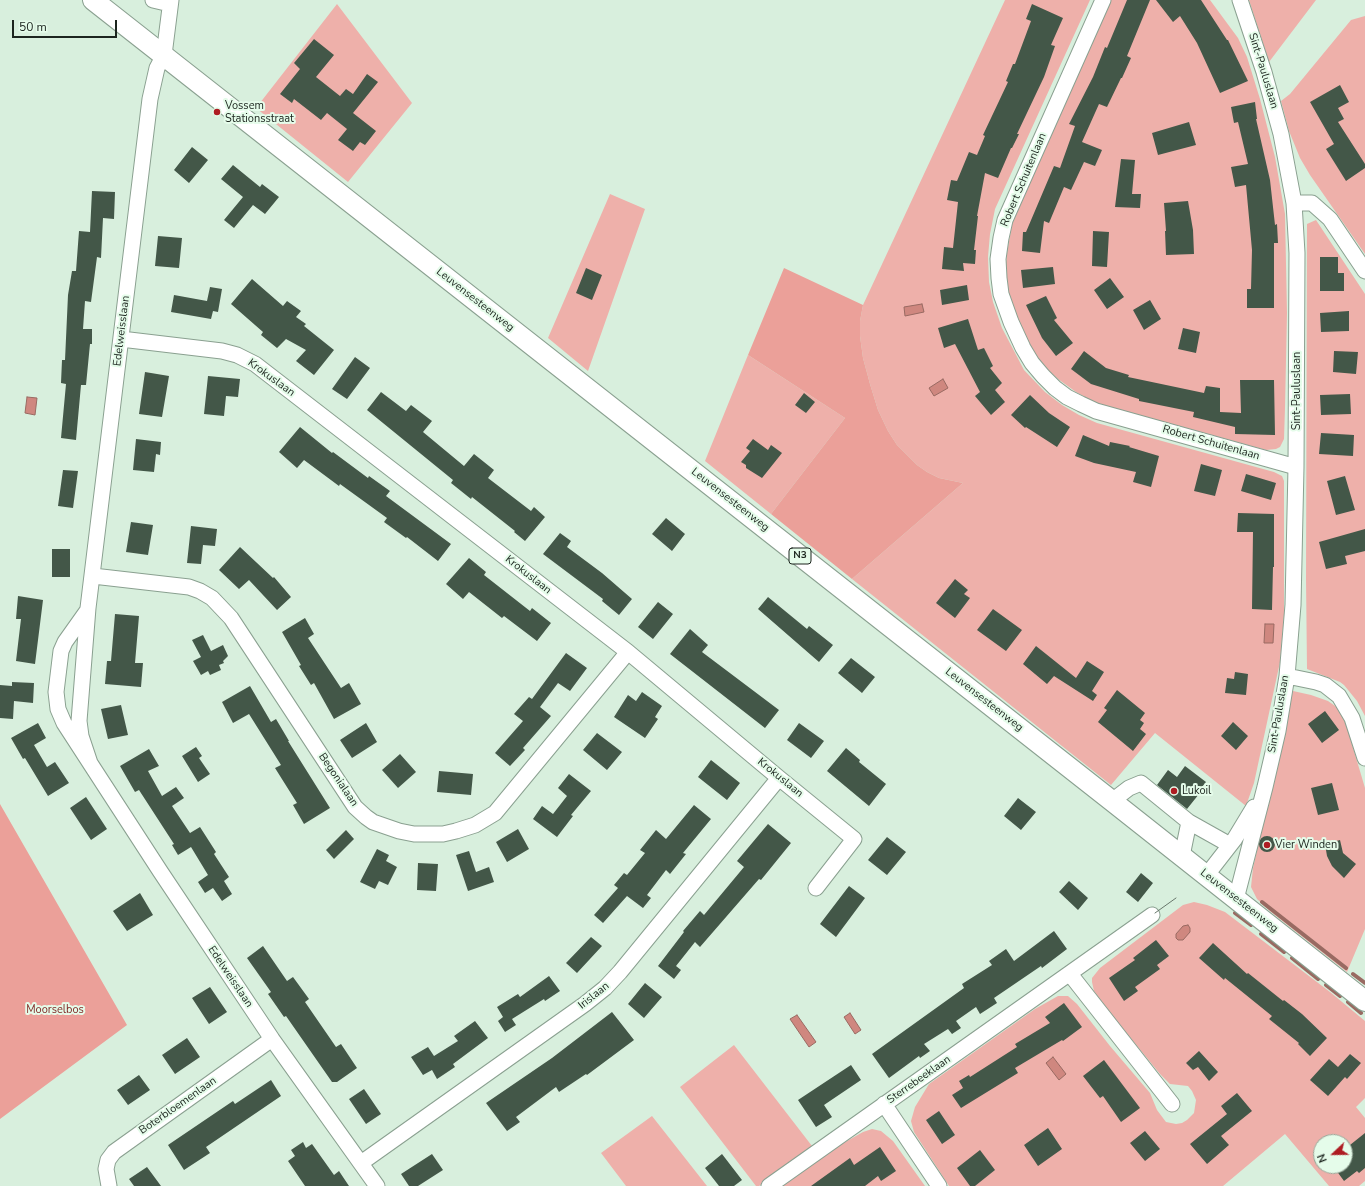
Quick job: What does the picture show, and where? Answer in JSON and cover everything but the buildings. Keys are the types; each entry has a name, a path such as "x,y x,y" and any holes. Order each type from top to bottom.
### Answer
{"main road":[{"name":"Leuvensesteenweg","path":"93,0 1182,856 1365,1002"}],"street":[{"path":"153,0 170,2"},
{"name":"Robert Schuitenlaan","path":"1103,0 1005,220 998,259 999,278 1001,294 1011,322 1032,363 1055,388 1067,397 1096,411 1296,467"},
{"name":"Sint-Pauluslaan","path":"1236,899 1278,730 1289,657 1293,605 1296,467 1297,253 1294,203 1281,134 1264,72 1240,0"},
{"name":"Edelweisslaan","path":"90,763 82,743 79,728 80,694 88,608 150,99 157,68 164,55 170,2"},
{"path":"1294,203 1312,203 1330,219 1365,271"},
{"name":"Krokuslaan","path":"121,339 222,351 242,357 255,364 628,652 854,839 816,888"},
{"name":"Begonialaan","path":"93,576 189,587 212,598 231,618 355,807 373,822 399,832 414,834 443,834 475,825 495,813 628,652"},
{"name":"Edelweisslaan","path":"88,608 65,642 61,656 56,692 58,709 64,723 272,1039 378,1186"},
{"path":"61,656 66,652 74,652 80,656 83,662"},
{"path":"1287,676 1316,682 1332,690 1339,696 1346,706 1362,740 1365,758"},
{"path":"56,692 61,698 68,701 75,699 80,694"},
{"name":"Irislaan","path":"361,1163 585,1004 605,988 626,966 779,778"},
{"path":"1112,801 1129,788 1141,783 1189,822 1230,845"},
{"name":"Sint-Pauluslaan","path":"1206,876 1244,826 1265,787"},
{"path":"1182,856 1189,822"},
{"name":"Sterrebeeklaan","path":"769,1186 1152,915"},
{"path":"1070,974 1172,1104"},
{"name":"Boterbloemenlaan","path":"109,1186 106,1176 107,1164 114,1152 272,1039"},
{"path":"884,1104 939,1186"}],"shaded area":[{"path":"1005,0 1090,0 995,209 990,234 988,257 989,282 993,302 1002,328 1024,370 1045,392 1062,405 1097,423 1274,472 1282,476 1284,481 1284,615 1280,662 1254,783 1246,806 1155,733 1111,785 852,579 963,483 939,478 927,472 917,465 897,445 888,431 878,410 863,358 860,336 860,321 863,305"},
{"path":"1111,0 1210,0 1238,38 1247,57 1275,157 1285,214 1287,313 1284,439 1280,447 1276,449 1266,450 1096,403 1076,392 1041,364 1031,351 1010,307 1005,273 1012,224"},
{"path":"1249,0 1316,0 1269,62"},
{"path":"337,4 412,103 348,182 256,108"},
{"path":"1365,16 1365,254 1310,175 1300,158 1289,131 1281,101 1290,94 1351,20"},
{"path":"610,194 645,209 588,371 548,338"},
{"path":"1316,220 1365,294 1365,716 1357,701 1344,685 1307,669 1307,224"},
{"path":"922,304 924,312 905,316 904,307"},
{"path":"748,355 845,418 771,514 705,461"},
{"path":"943,379 948,388 934,396 929,388"},
{"path":"27,397 37,398 35,415 25,413"},
{"path":"1265,624 1274,624 1273,643 1264,643"},
{"path":"1293,691 1328,701 1338,708 1346,724 1365,788 1365,929 1347,972 1271,912 1257,899 1251,887 1253,868"},
{"path":"1194,902 1225,912 1330,992 1365,1021 1365,1098 1356,1107 1365,1118 1365,1181 1359,1186 1329,1186 1319,1174 1353,1174 1353,1134 1313,1134 1313,1167 1285,1134 1223,1186 949,1186 914,1132 911,1121 915,1107 929,1084 1035,1009 1058,996 1068,996 1077,1004 1150,1093 1157,1110 1166,1122 1176,1124 1182,1123 1194,1113 1196,1100 1188,1086 1170,1084 1160,1074 1094,991 1092,978 1100,968 1183,905"},
{"path":"1188,925 1190,932 1183,940 1178,940 1176,938 1176,934 1183,926"},
{"path":"850,1013 861,1030 855,1034 844,1017"},
{"path":"797,1015 816,1042 809,1047 790,1019"},
{"path":"734,1045 812,1146 759,1186 756,1186 680,1087"},
{"path":"1053,1057 1066,1074 1059,1080 1046,1063"},
{"path":"652,1116 707,1186 626,1186 601,1153"},
{"path":"872,1129 881,1131 893,1141 925,1186 783,1186 840,1145 863,1132"}],"green space":[{"path":"784,268 863,305 860,321 860,336 863,358 878,410 888,431 897,445 917,465 927,472 939,478 963,483 852,579 771,514 845,418 748,355"},
{"name":"Moorselbos","path":"0,804 127,1025 0,1119"}],"waterway":[{"path":"1262,902 1346,968"},
{"path":"1235,913 1251,925"},
{"path":"1261,934 1284,952"},
{"path":"1292,958 1318,979"},
{"path":"1353,974 1365,983"},
{"path":"1326,985 1340,996"},
{"path":"1348,1002 1361,1013"}],"tram line":[{"path":"1155,913 1176,898"}],"place":[{"name":"Vossem Stationsstraat","path":"217,112"},
{"name":"Lukoil","path":"1174,791"},
{"name":"Vier Winden","path":"1267,845"}]}
